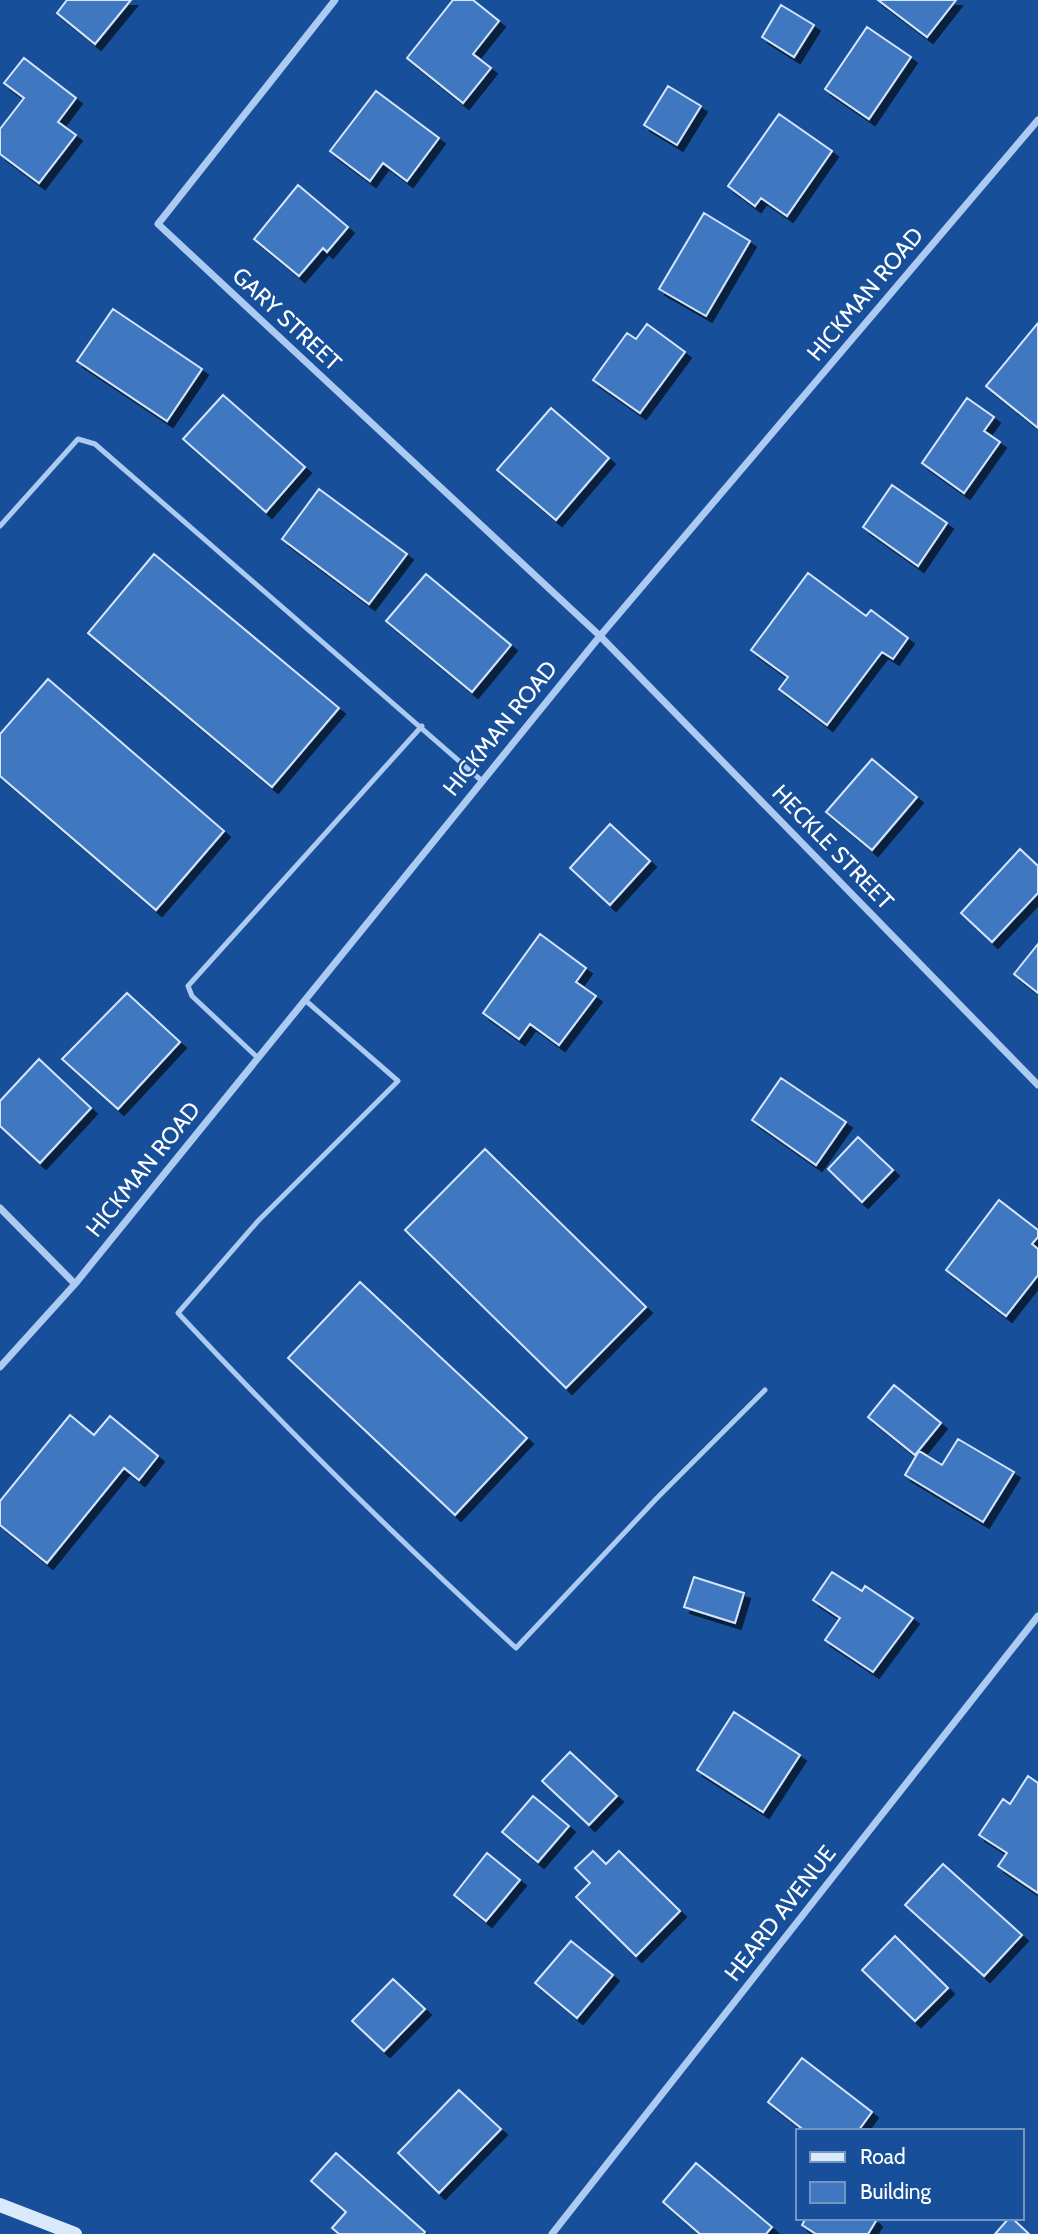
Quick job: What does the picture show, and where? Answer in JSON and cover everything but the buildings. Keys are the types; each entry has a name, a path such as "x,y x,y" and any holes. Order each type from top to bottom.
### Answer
{"main road":[{"path":"0,2205 75,2234"}],"street":[{"name":"GARY STREET","path":"335,0 158,224 600,636"},
{"name":"HICKMAN ROAD","path":"0,1367 75,1284 600,636 1038,120"},
{"name":"HECKLE STREET","path":"600,636 1038,1086"},
{"path":"0,1208 75,1284"},
{"name":"HEARD AVENUE","path":"552,2234 1038,1616"}],"lane":[{"path":"0,526 78,439 95,444 482,781"},
{"path":"258,1058 192,996 188,986 422,726"},
{"path":"305,1000 398,1081 258,1221 178,1313 262,1403 428,1567 516,1648 657,1498 765,1390"}]}
